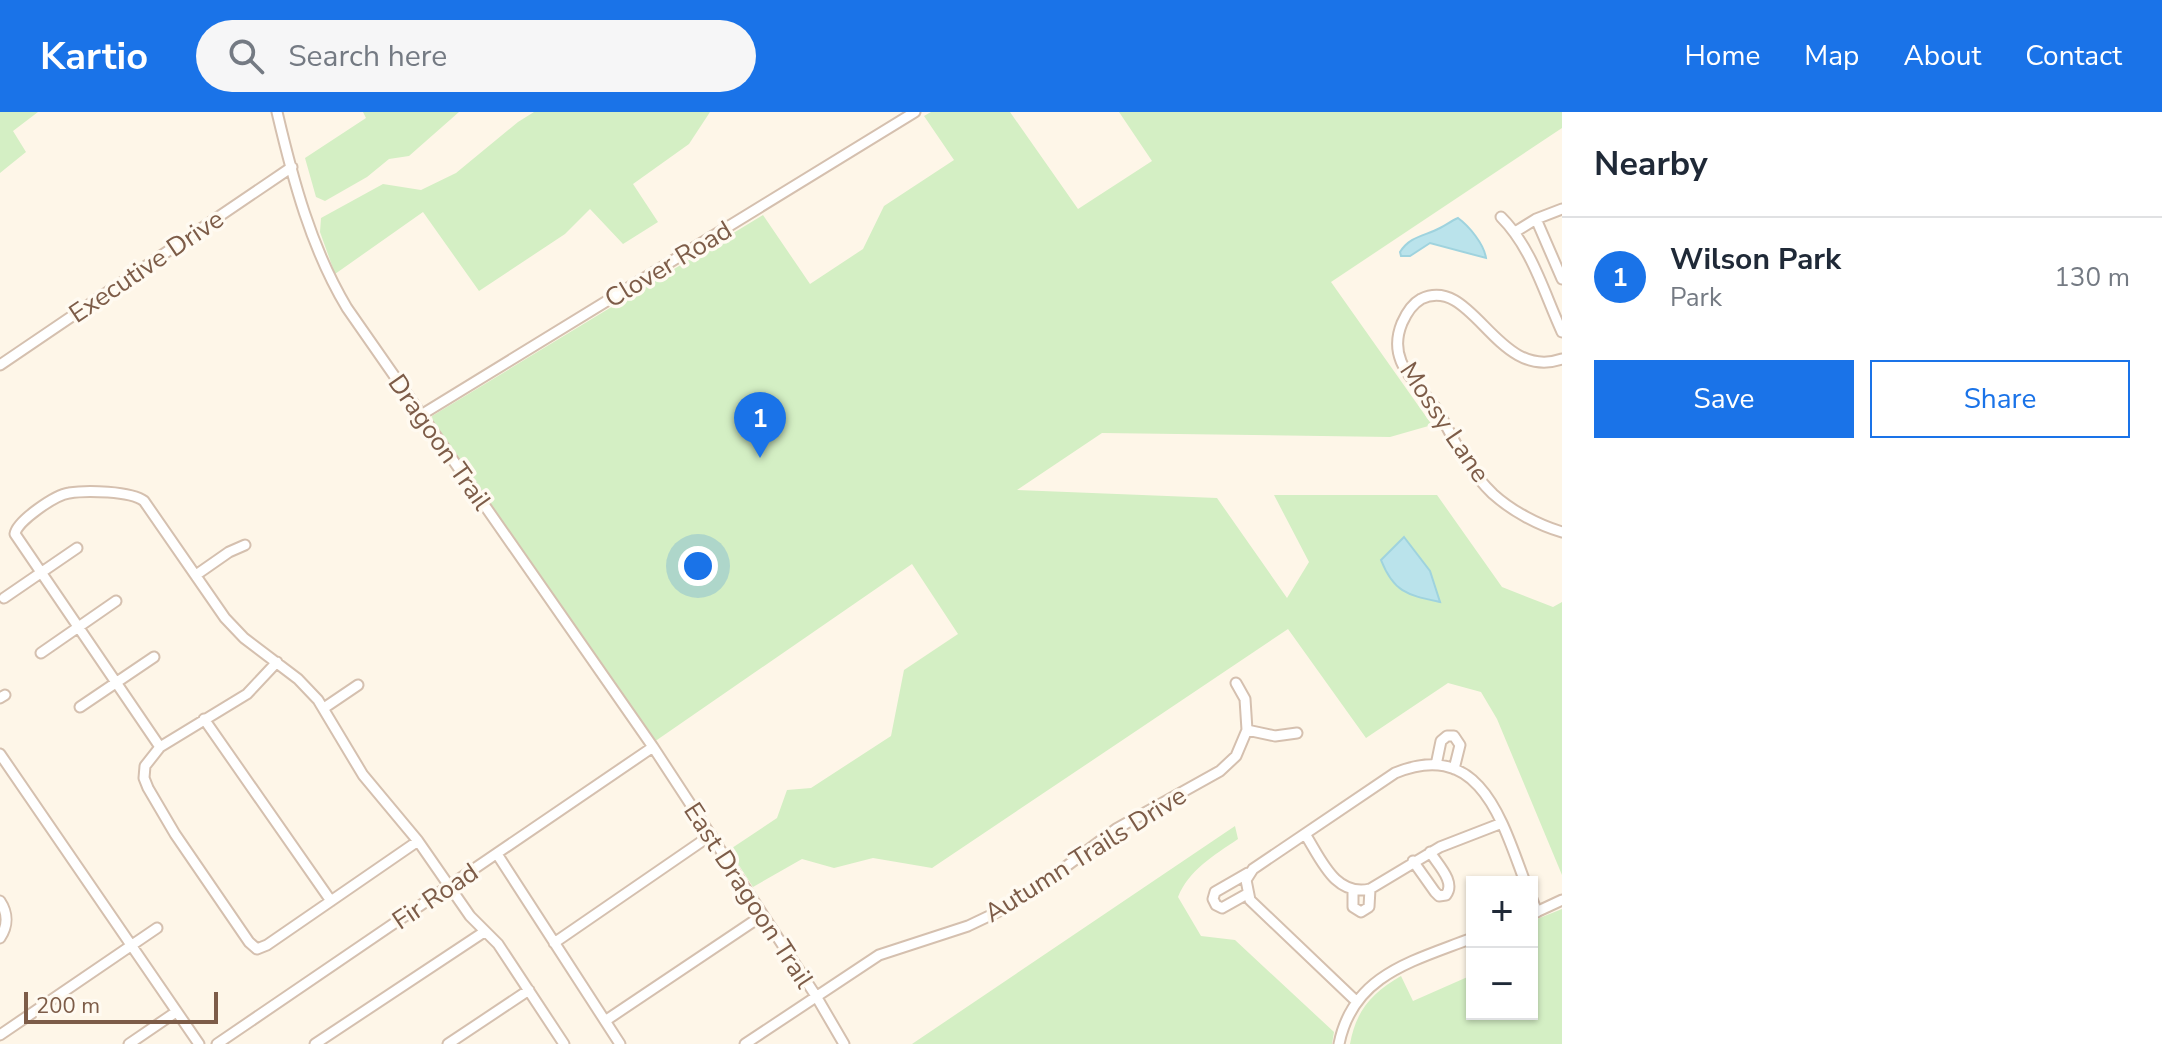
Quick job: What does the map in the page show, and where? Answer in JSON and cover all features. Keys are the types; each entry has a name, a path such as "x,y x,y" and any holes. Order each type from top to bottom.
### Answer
{"street":[{"name":"Dragoon Trail","path":"277,112 313,237 329,275 359,325 653,747"},
{"name":"Clover Road","path":"421,415 915,112"},
{"name":"Executive Drive","path":"0,365 292,167"},
{"path":"1515,232 1536,219 1562,209"},
{"path":"1501,217 1515,232 1529,257 1562,332"},
{"path":"1536,219 1562,279"},
{"name":"Mossy Lane","path":"1562,359 1541,363 1520,358 1463,306 1446,298 1430,296 1416,303 1409,310 1399,332 1398,344 1403,364 1418,390 1442,416 1456,446 1480,480 1513,509 1562,532"},
{"path":"160,747 17,539 15,530 19,524 65,494 137,496 147,506 234,628 298,679 324,708 363,775 418,841 484,932 498,944 564,1044"},
{"path":"196,575 245,545"},
{"path":"4,598 77,548"},
{"path":"41,653 116,601"},
{"path":"80,707 154,657"},
{"path":"277,662 247,694 160,747 145,766 144,778 148,788 175,834 249,942 257,949 267,945 418,841"},
{"path":"1236,683 1245,699 1247,730 1275,736 1297,733"},
{"path":"324,708 358,685"},
{"path":"204,719 331,901"},
{"name":"Autumn Trails Drive","path":"745,1044 879,955 968,926 1024,897 1116,829 1220,771 1236,756 1247,730"},
{"path":"1436,765 1442,739 1454,736 1460,745 1457,770"},
{"name":"East Dragoon Trail","path":"653,747 816,996 844,1044"},
{"name":"Fir Road","path":"217,1044 653,747"},
{"path":"0,754 199,1044"},
{"path":"1247,894 1222,908 1213,899 1215,892 1395,773 1436,765 1457,770 1486,791 1523,876"},
{"path":"1305,834 1338,883 1353,891 1370,889 1430,852 1502,823"},
{"path":"554,943 711,835"},
{"path":"1413,861 1437,894 1446,895 1451,884 1430,852"},
{"path":"497,854 620,1044"},
{"path":"1248,873 1247,894 1256,907 1357,1002"},
{"path":"1353,891 1353,907 1361,912 1369,907 1370,889"},
{"path":"1538,912 1562,900"},
{"path":"0,901 6,913 6,924 0,938"},
{"path":"605,1021 763,915"},
{"path":"0,1035 157,928"},
{"path":"315,1044 484,932"},
{"path":"1339,1044 1357,1002 1372,985 1392,970 1466,940"},
{"path":"448,1044 529,990"},
{"path":"129,1044 176,1012"}],"green space":[{"path":"0,112 38,112 13,131 26,152 0,173"},
{"path":"363,112 459,112 409,156 389,159 367,177 325,201 316,197 305,158 366,118"},
{"path":"534,112 710,112 689,144 633,184 658,222 623,244 590,209 565,234 479,291 423,212 335,274 320,232 321,218 383,184 421,190 456,173"},
{"path":"931,112 1010,112 1078,209 1152,161 1119,112 1562,112 1562,128 1331,282 1432,425 1390,437 1102,433 1017,490 1217,498 1287,598 1309,562 1274,495 1437,495 1502,587 1553,607 1562,602 1562,875 1497,719 1481,692 1448,683 1366,738 1288,629 932,868 873,858 834,868 802,859 753,887 729,850 777,818 787,790 811,788 891,736 904,670 958,634 912,564 654,742 433,426 432,416 763,215 810,284 863,249 884,206 954,160 924,116"},
{"path":"1235,826 1238,839 1195,871 1178,897 1201,936 1235,940 1334,1032 1332,1044 912,1044"},
{"path":"1562,909 1562,1044 1350,1044 1356,1021 1367,1004 1401,976 1413,1001 1466,978 1466,1020 1538,1020 1538,919"}],"water":[{"path":"1458,218 1475,236 1486,258 1430,243 1410,256 1401,256 1400,252 1408,243"},
{"path":"1404,537 1430,571 1440,602 1403,591 1386,571 1381,560"}],"place":[{"name":"Wilson Park","path":"760,458"}]}
